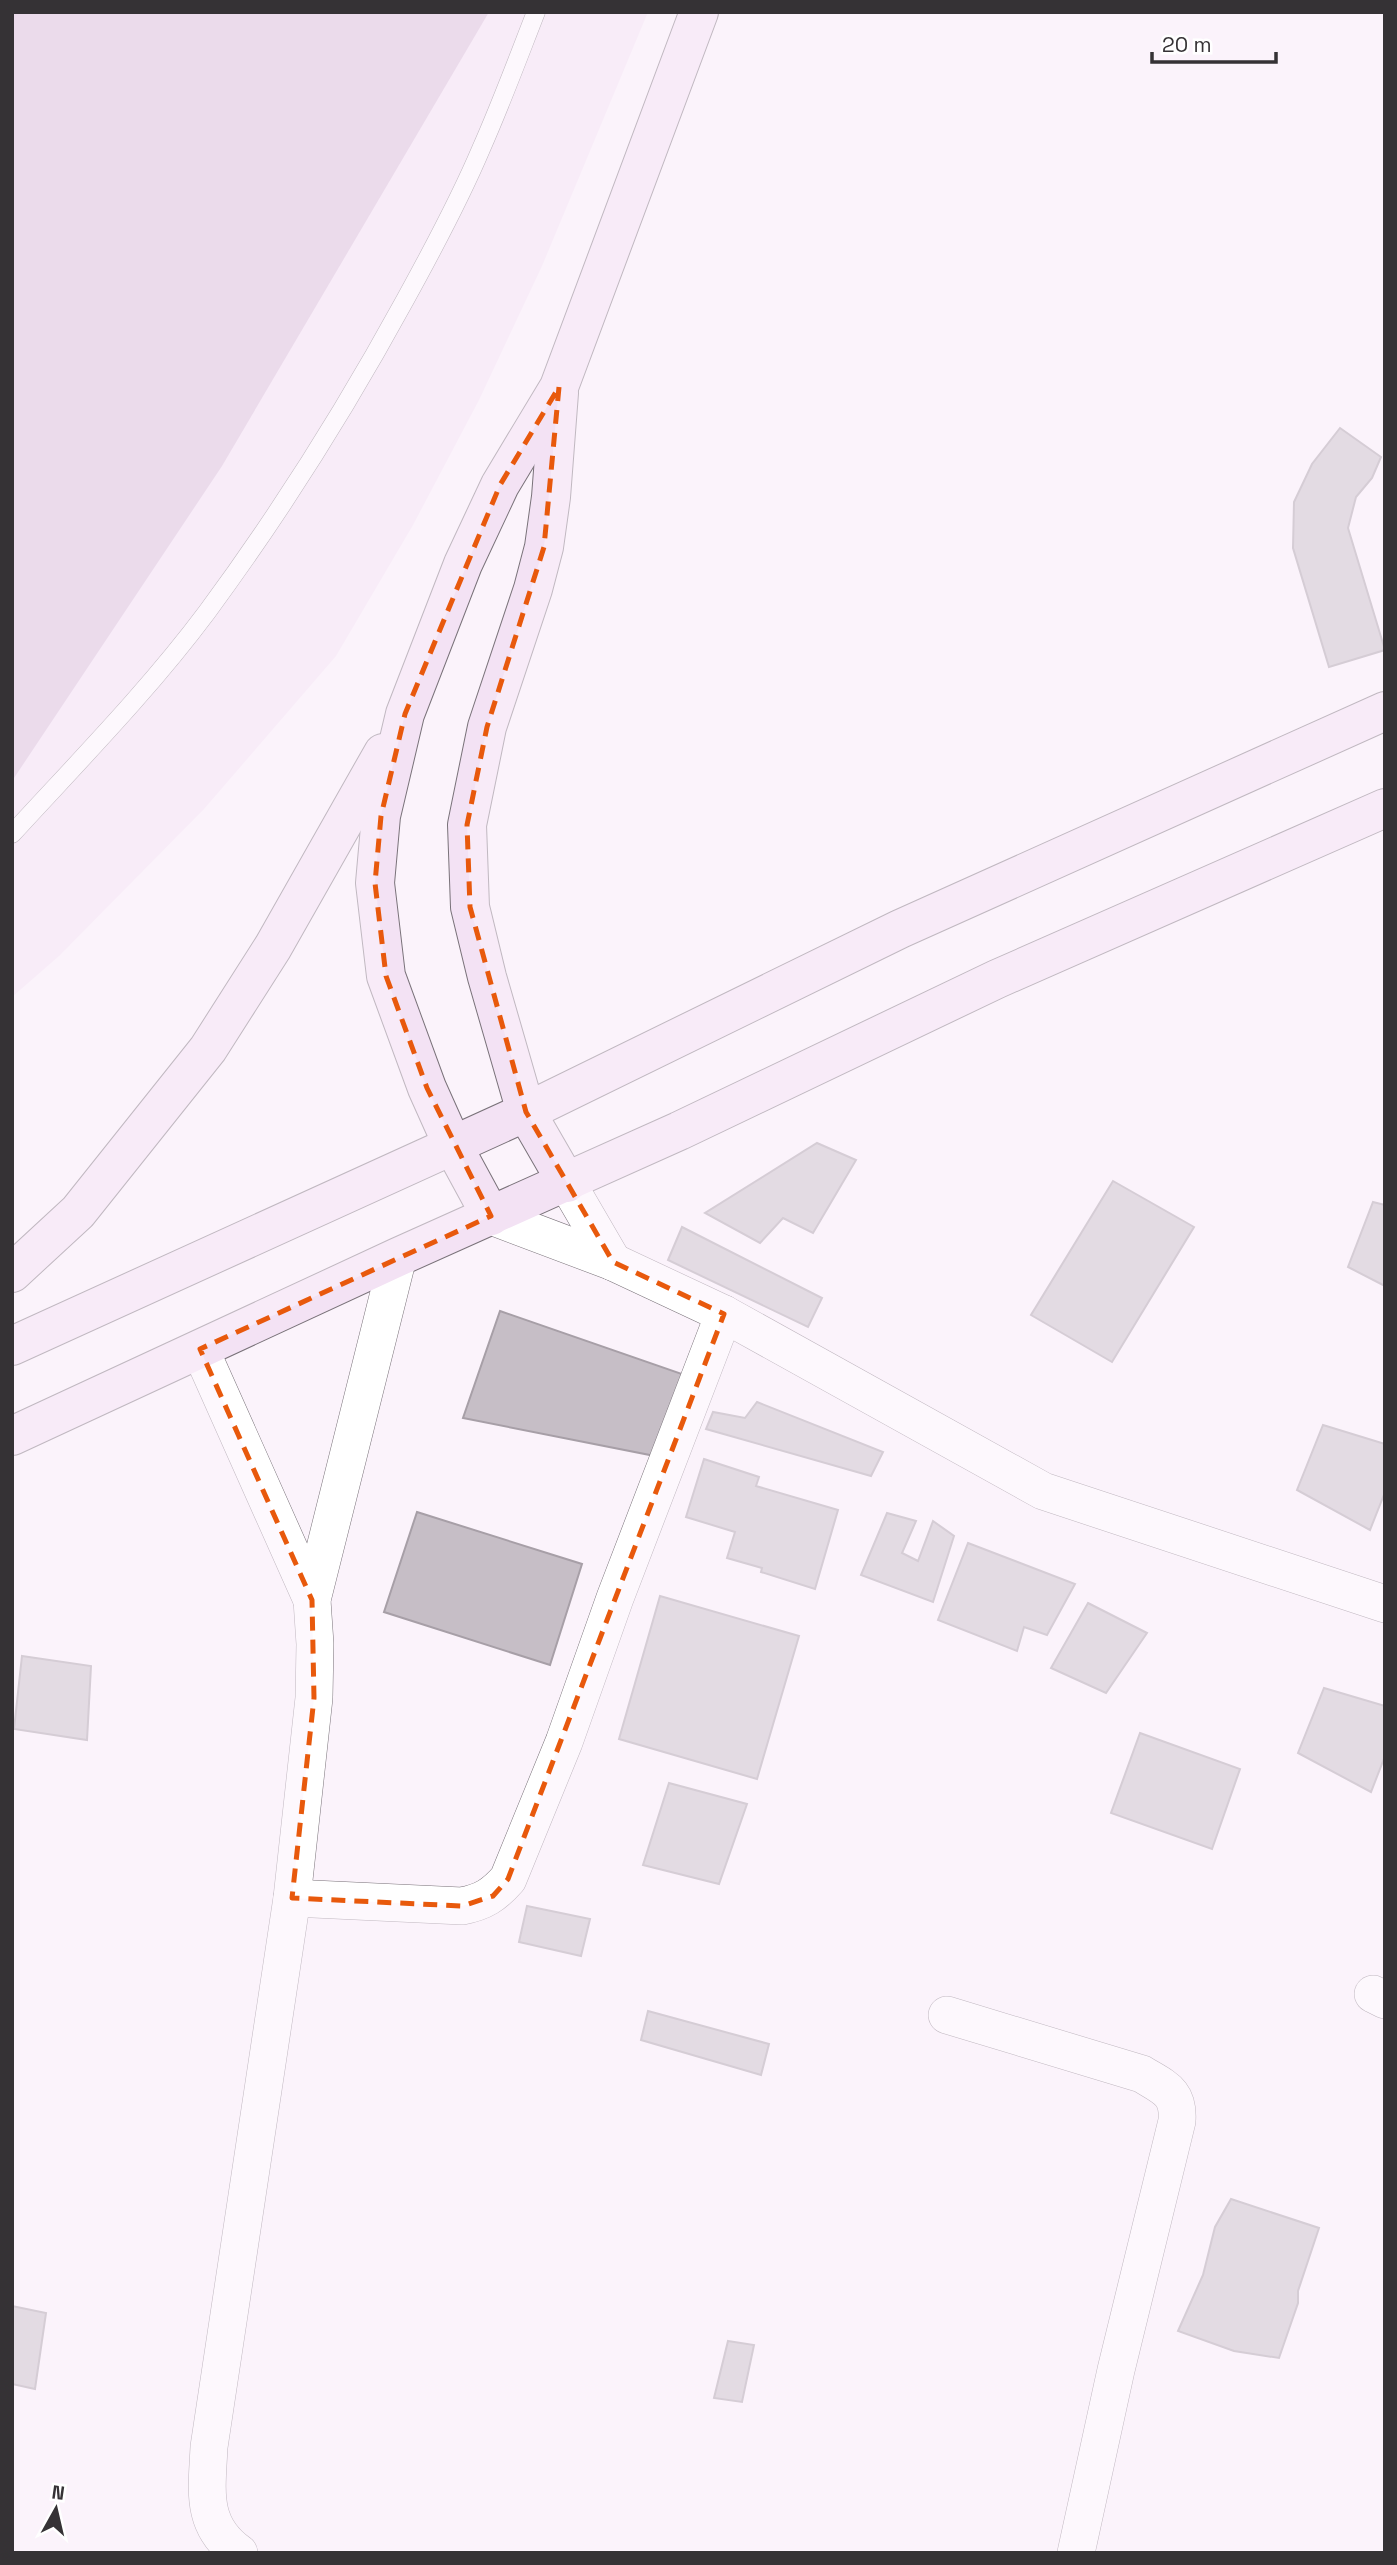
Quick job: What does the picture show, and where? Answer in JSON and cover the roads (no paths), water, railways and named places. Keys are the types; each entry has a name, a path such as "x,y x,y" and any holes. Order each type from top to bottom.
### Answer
{"main road":[{"path":"491,1216 453,1146 427,1088 386,976 375,883 381,816 405,715 463,564 500,485 559,387 699,12"},
{"path":"559,387 551,497 544,547 533,589 487,727 467,825 470,908 526,1112 567,1183"},
{"path":"12,1346 526,1112 900,929 1385,711"},
{"path":"12,1273 78,1212 208,1049 273,947 405,715"},
{"path":"12,1436 398,1257 766,1091 997,979 1385,808"}],"street":[{"path":"567,1183 613,1262"},
{"path":"491,1216 613,1262 724,1314 1043,1491 1385,1604"},
{"path":"239,2553 224,2542 210,2518 207,2493 209,2447 292,1898 314,1698 315,1644 312,1600 398,1257"},
{"path":"292,1898 462,1906 479,1903 493,1896 508,1879 564,1742 615,1598 724,1314"},
{"path":"200,1349 312,1600"},
{"path":"947,2015 1142,2074 1169,2090 1178,2106 1177,2121 1116,2370 1076,2553"}],"lane":[{"path":"12,834 137,697 205,614 268,526 327,436 382,343 481,151 536,12"}]}
